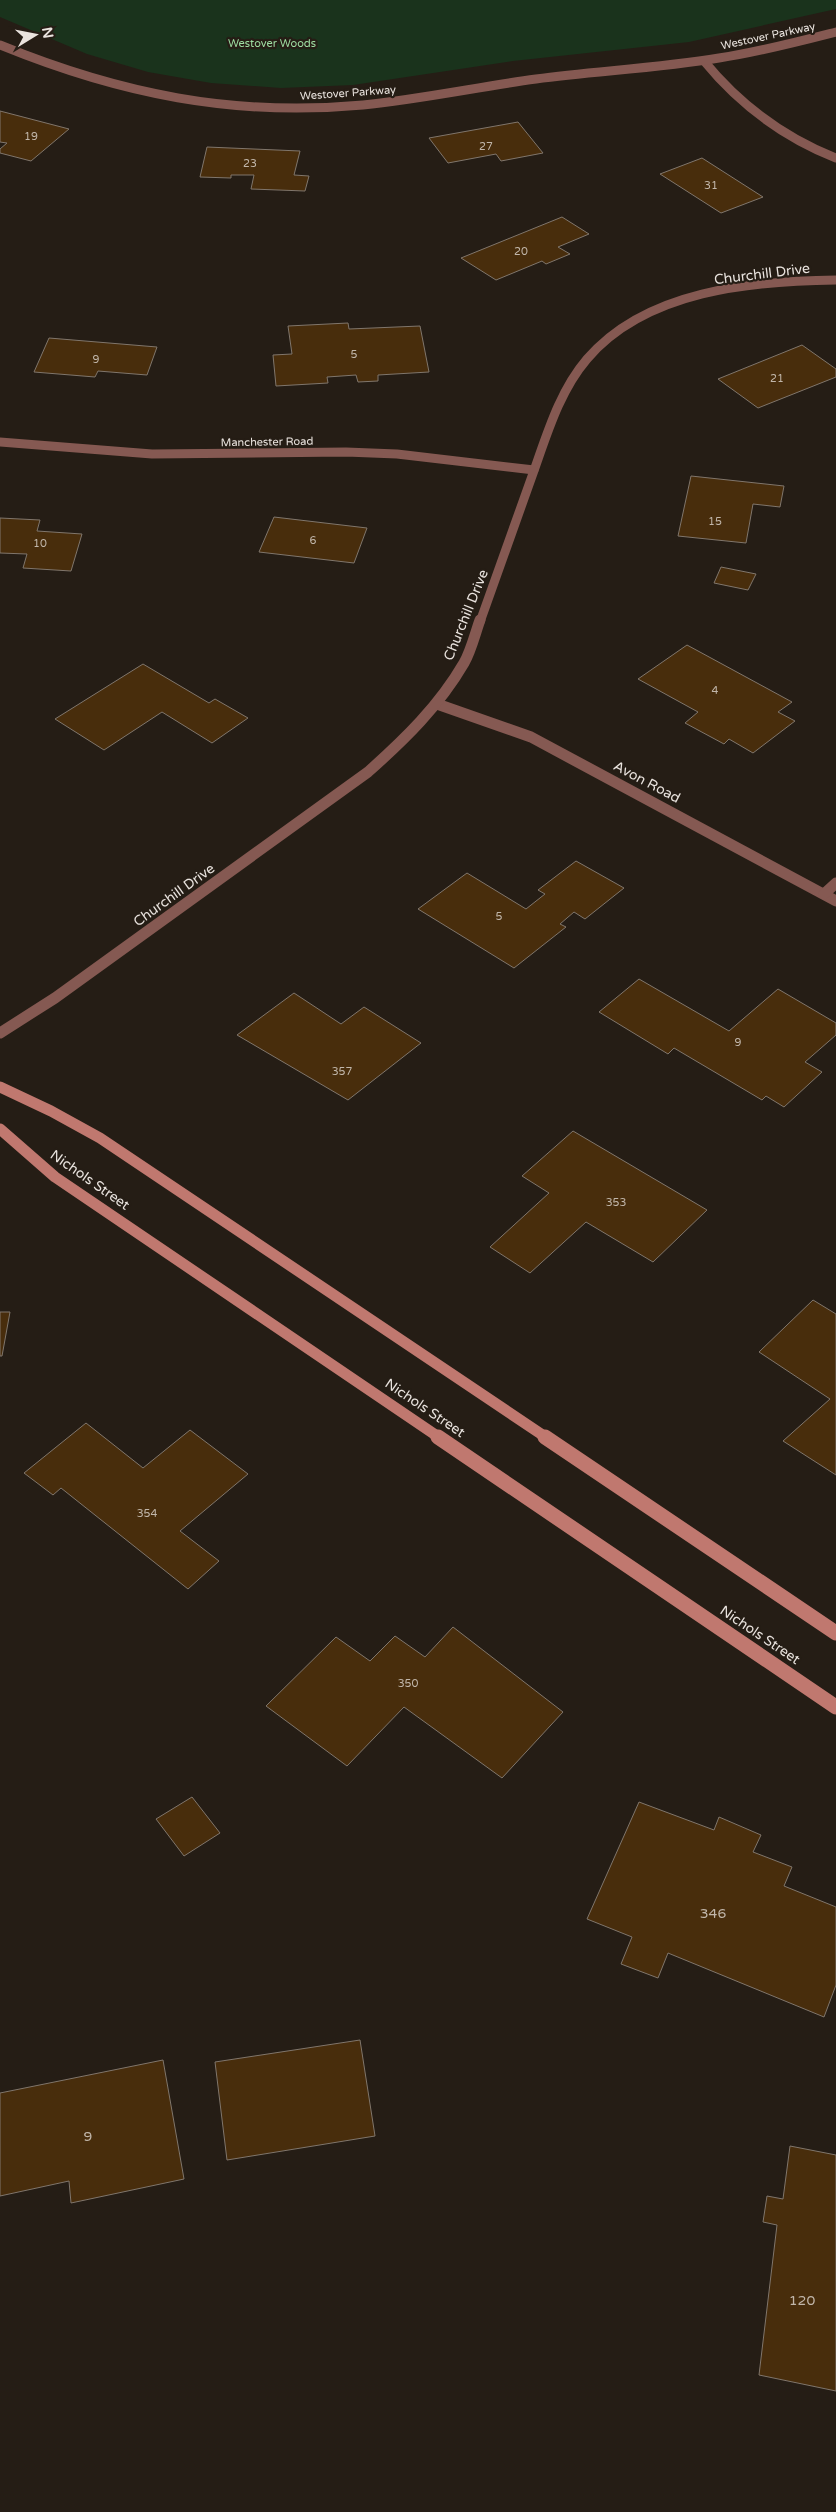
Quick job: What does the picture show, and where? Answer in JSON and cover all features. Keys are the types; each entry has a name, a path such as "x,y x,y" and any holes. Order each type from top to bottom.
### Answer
{"main road":[{"path":"0,1087 51,1111 100,1138 836,1633"},
{"name":"Nichols Street","path":"0,1129 55,1177 836,1707"}],"street":[{"name":"Westover Parkway","path":"0,45 59,70 128,91 200,104 279,109 361,106 562,76 704,61 836,32"},
{"name":"Westover Parkway","path":"704,61 741,100 779,129 798,142 836,158"},
{"name":"Churchill Drive","path":"0,1033 55,998 368,772 406,738 437,704 465,662 553,418 569,385 588,358 614,334 649,314 698,297 733,288 786,282 836,280"},
{"name":"Manchester Road","path":"0,442 152,454 346,452 389,454 534,470"},
{"name":"Avon Road","path":"437,704 531,737 836,901"},
{"path":"824,894 836,883"}],"green space":[{"name":"Westover Woods","path":"0,0 836,0 836,9 689,42 513,61 353,85 281,88 211,83 148,72 87,54 0,17"}],"building":[{"path":"0,111 69,129 31,161 0,153 0,149 7,143 0,142"},
{"path":"518,122 543,153 501,161 496,154 448,163 429,138"},
{"path":"207,147 300,151 294,175 309,176 305,191 251,189 254,175 231,175 231,178 200,177"},
{"path":"702,158 763,197 721,213 660,174"},
{"path":"562,217 589,234 558,247 570,254 546,264 542,261 496,280 461,258"},
{"path":"348,323 349,329 420,326 429,372 378,375 378,381 358,382 356,375 327,377 328,383 276,386 273,355 292,354 288,326"},
{"path":"49,338 157,347 147,375 98,371 95,377 34,372"},
{"path":"802,345 836,369 836,377 758,408 718,379"},
{"path":"691,476 784,486 780,507 753,504 746,543 678,536"},
{"path":"274,517 367,528 354,563 259,552"},
{"path":"0,518 40,520 37,531 82,534 71,571 23,568 27,554 0,553"},
{"path":"721,567 756,574 748,590 714,583"},
{"path":"687,645 792,702 778,712 795,721 753,753 729,739 724,744 685,723 698,712 638,679"},
{"path":"143,664 209,703 215,699 248,718 212,743 162,712 104,750 55,719"},
{"path":"576,861 624,888 585,919 574,912 560,924 566,927 514,968 418,909 467,873 526,909 545,894 538,890"},
{"path":"639,979 729,1031 778,989 836,1023 836,1035 805,1062 822,1072 784,1107 766,1096 762,1100 674,1048 668,1054 599,1012"},
{"path":"294,993 341,1024 364,1007 421,1043 348,1100 237,1035"},
{"path":"573,1131 707,1210 653,1262 586,1222 530,1273 490,1247 549,1193 522,1176"},
{"path":"813,1300 836,1314 836,1475 783,1441 830,1399 759,1352"},
{"path":"0,1312 10,1312 2,1356 0,1356"},
{"path":"86,1423 143,1468 190,1430 248,1474 180,1531 219,1561 188,1589 61,1488 53,1495 24,1473"},
{"path":"453,1627 563,1712 502,1778 404,1707 347,1766 266,1706 336,1637 370,1661 395,1636 425,1657"},
{"path":"192,1797 220,1833 184,1856 156,1819"},
{"path":"639,1802 714,1830 719,1817 761,1835 753,1852 792,1867 784,1886 836,1907 836,1985 824,2017 668,1953 658,1978 621,1964 632,1937 587,1919"},
{"path":"360,2040 375,2136 227,2160 215,2062"},
{"path":"163,2060 184,2179 71,2203 69,2181 0,2196 0,2093"},
{"path":"790,2146 836,2155 836,2391 759,2375 777,2225 763,2222 767,2196 783,2199"}]}
